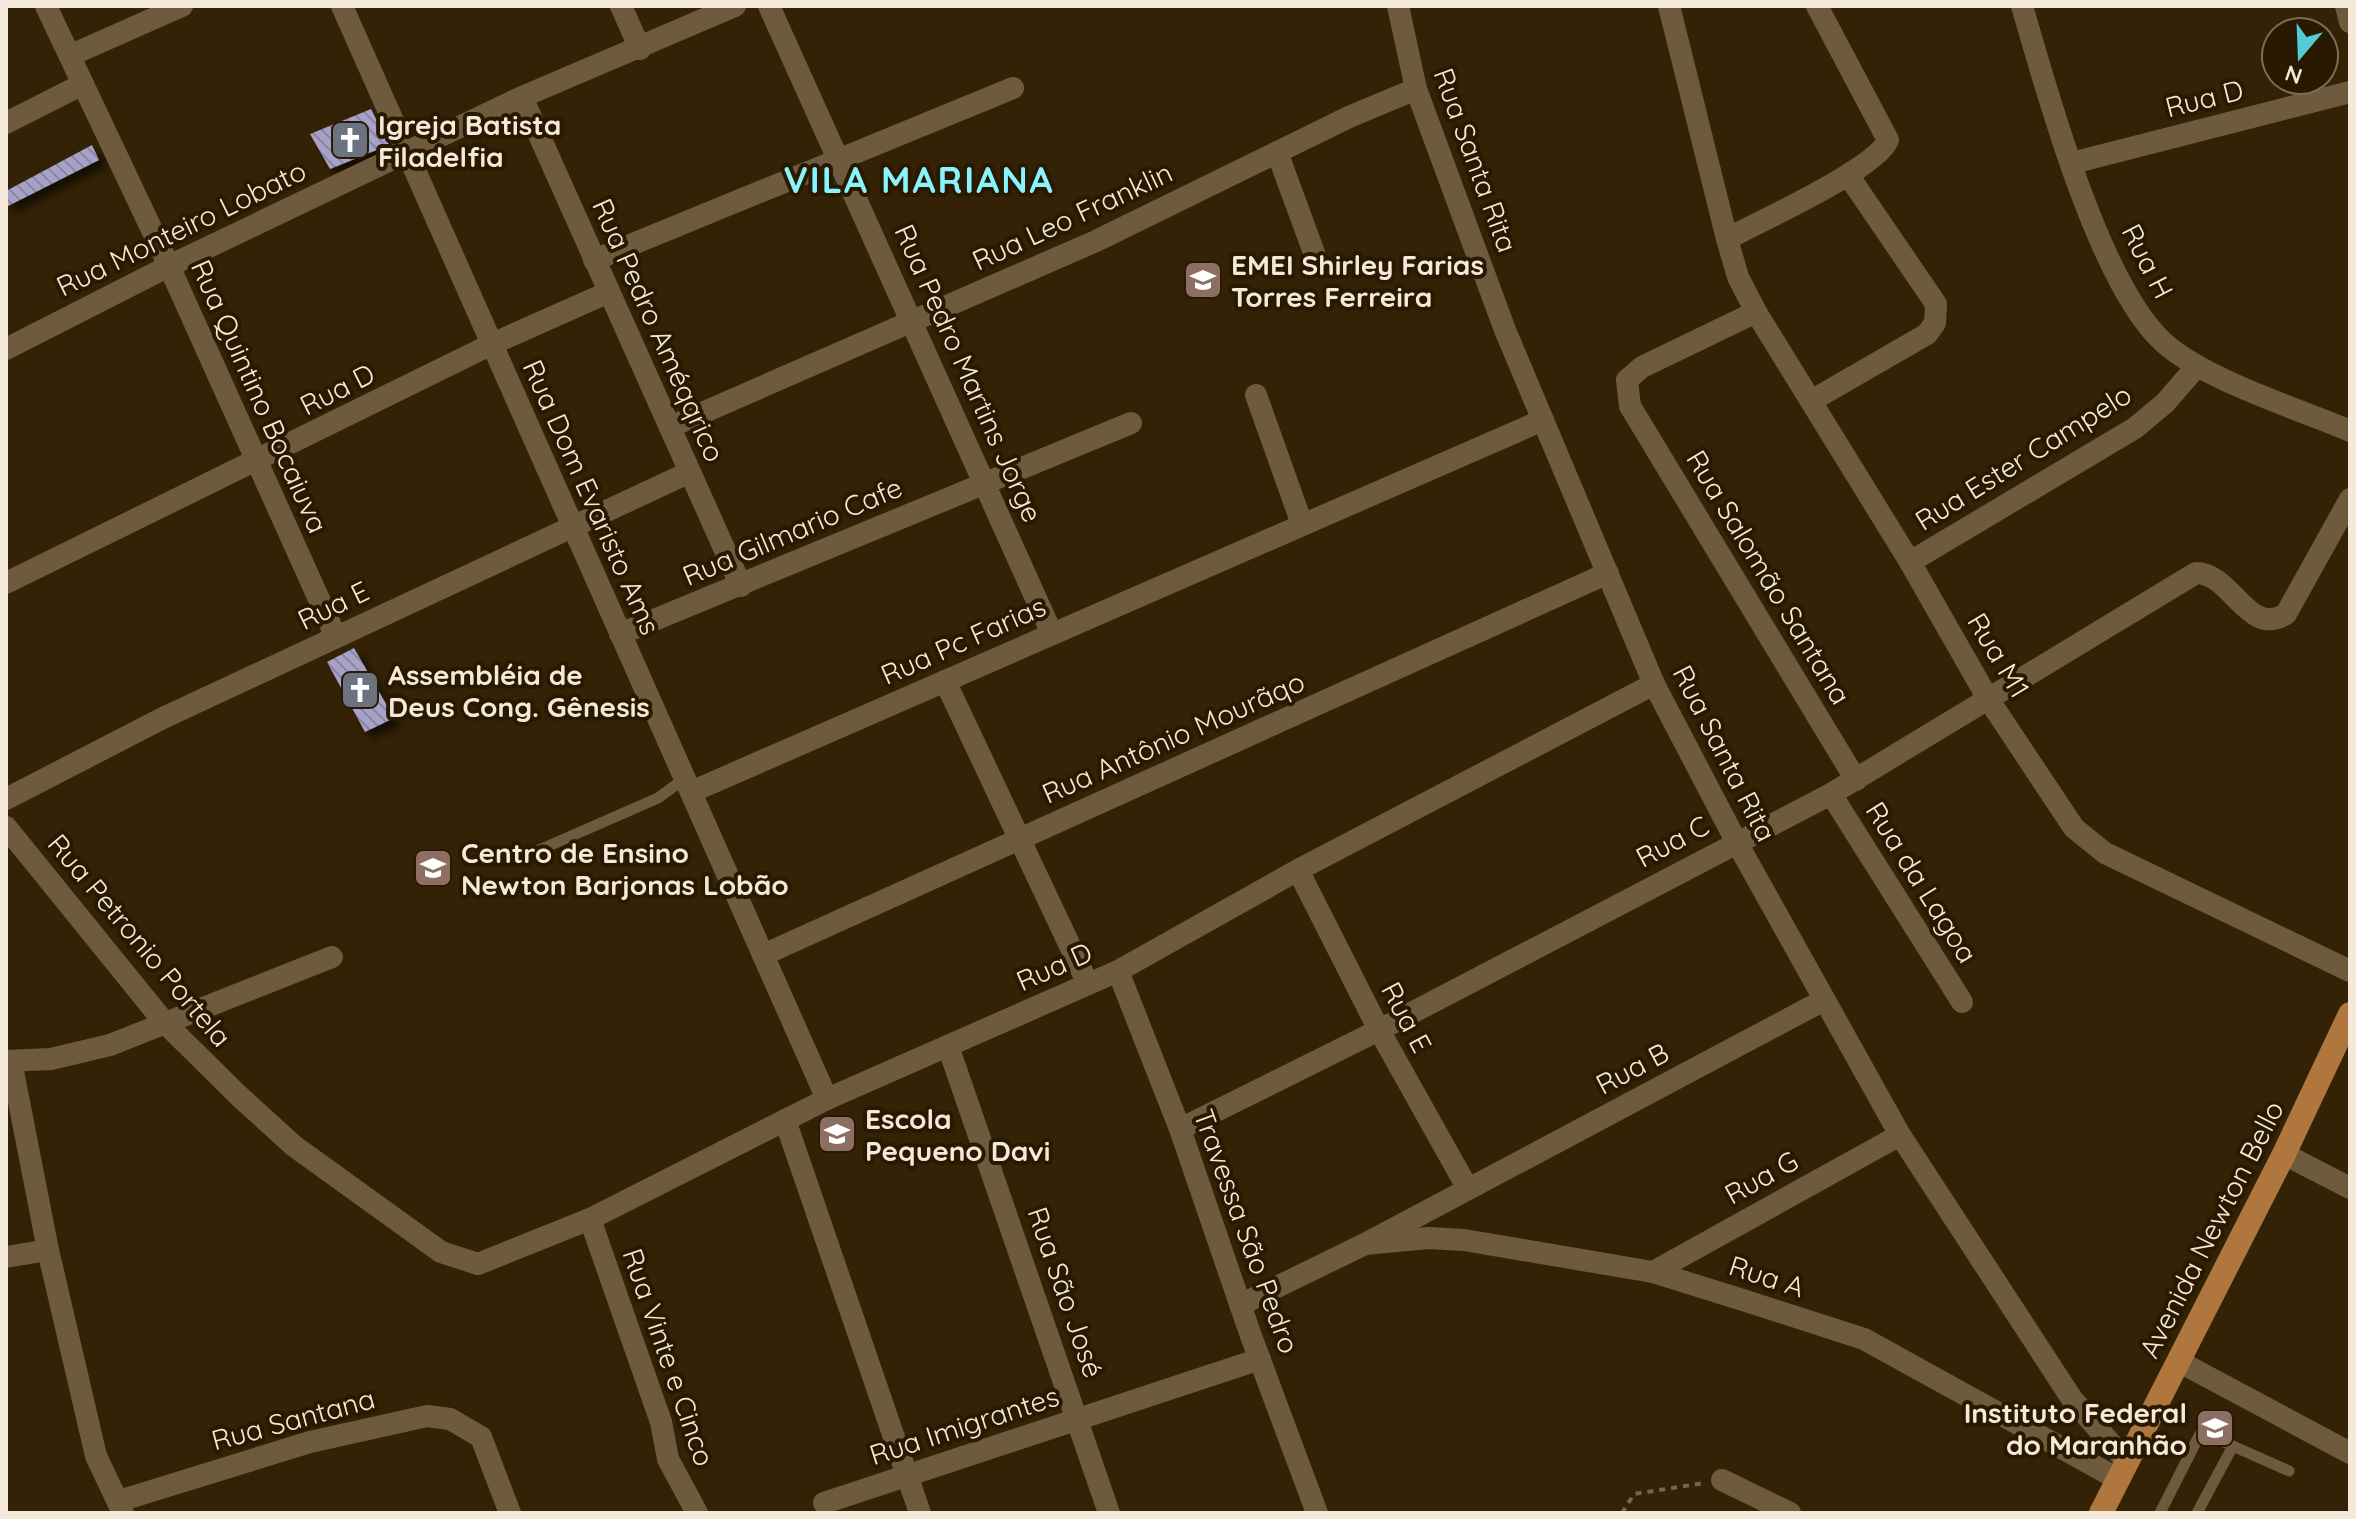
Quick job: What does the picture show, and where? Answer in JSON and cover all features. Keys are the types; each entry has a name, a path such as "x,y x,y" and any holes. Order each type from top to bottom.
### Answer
{"main road":[{"name":"Avenida Newton Bello","path":"2101,1513 2284,1154 2350,1014"}],"street":[{"name":"Rua Quintino Bocaiuva","path":"46,6 169,266 336,637"},
{"path":"71,55 182,6"},
{"name":"Rua Dom Evaristo Ams","path":"342,6 827,1099"},
{"path":"621,6 640,49"},
{"name":"Rua Monteiro Lobato","path":"6,349 169,266 522,97 735,6"},
{"name":"Rua Pedro Martins Jorge","path":"769,6 840,157 1052,634"},
{"name":"Rua Santa Rita","path":"1398,6 1416,89 1505,330 1654,684 1736,841 1900,1135 2072,1399 2123,1471"},
{"name":"Rua M1","path":"1669,6 1738,277 1756,312 1910,562 1987,697 2074,828 2105,853 2350,971"},
{"path":"1727,239 1848,175 1884,150 1888,140 1817,6"},
{"name":"Rua H","path":"2022,6 2072,163 2103,242 2137,311 2163,342 2197,366 2350,431"},
{"path":"2346,6 2350,22"},
{"path":"6,123 83,84"},
{"path":"594,260 1013,88"},
{"name":"Rua Leo Franklin","path":"670,427 1096,241 1277,152 1416,89"},
{"name":"Rua D","path":"2072,163 2350,92"},
{"name":"Rua Pedro Améqqrico","path":"522,97 741,586"},
{"path":"1277,152 1316,258"},
{"path":"1811,401 1927,334 1935,323 1936,304 1848,175"},
{"name":"Rua D","path":"6,583 492,344 609,292"},
{"name":"Rua Salomão Santana","path":"1756,312 1633,373 1627,380 1625,391 1630,406 1856,780"},
{"name":"Rua Ester Campelo","path":"1910,562 2135,428 2165,403 2197,366"},
{"path":"1256,395 1302,524"},
{"name":"Rua Pc Farias","path":"687,785 945,681 1543,420"},
{"name":"Rua Gilmario Cafe","path":"620,634 1131,423"},
{"name":"Rua E","path":"6,799 163,718 690,472"},
{"name":"Rua C","path":"1180,1129 1379,1030 1831,794 2196,573 2209,574 2259,618 2273,621 2281,617 2286,614 2350,499"},
{"name":"Rua Antônio Mourãqo","path":"763,955 1608,573"},
{"path":"945,681 1088,984"},
{"name":"Rua D","path":"461,1261 484,1263 590,1219 827,1099 1118,971 1298,870 1654,684"},
{"name":"Rua da Lagoa","path":"1831,794 1962,1002"},
{"name":"Rua Petronio Portela","path":"6,827 164,1022 294,1146 441,1252 461,1261"},
{"name":"Rua E","path":"1298,870 1379,1030 1468,1189"},
{"path":"121,1507 96,1456 8,1061 80,1054 332,957"},
{"name":"Travessa São Pedro","path":"1118,971 1180,1129 1240,1305 1317,1513"},
{"name":"Rua B","path":"1468,1189 1824,1000"},
{"name":"Rua São José","path":"948,1046 1109,1513"},
{"path":"785,1120 920,1513"},
{"name":"Rua G","path":"1653,1272 1900,1135"},
{"path":"2284,1154 2350,1188"},
{"name":"Rua A","path":"1240,1305 1468,1189"},
{"name":"Rua Vinte e Cinco","path":"590,1219 661,1422 668,1459 697,1513"},
{"name":"Rua A","path":"1365,1244 1428,1238 1464,1240 1653,1272 1864,1339 2123,1471"},
{"path":"6,1257 48,1250"},
{"name":"Rua Imigrantes","path":"824,1503 1260,1359"},
{"path":"2178,1361 2350,1453"},
{"name":"Rua Santana","path":"121,1507 310,1442 427,1416 450,1419 481,1437 510,1513"},
{"path":"1722,1480 1790,1513"}],"lane":[{"path":"537,851 687,785"},
{"path":"2160,1513 2198,1436 2208,1435 2289,1471"},
{"path":"2197,1513 2233,1446"}],"path":[{"path":"1622,1513 1634,1494 1722,1480"}],"building":[{"name":"Igreja Batista Filadelfia","path":"371,109 389,145 330,169 310,134"},
{"path":"92,145 99,160 6,207 6,191"},
{"name":"Assembléia de Deus Cong. Gênesis","path":"354,648 394,718 365,732 327,662"}],"place":[{"name":"Igreja Batista Filadelfia","path":"350,140"},
{"name":"EMEI Shirley Farias Torres Ferreira","path":"1203,280"},
{"name":"Assembléia de Deus Cong. Gênesis","path":"360,690"},
{"name":"Centro de Ensino Newton Barjonas Lobão","path":"433,868"},
{"name":"Escola Pequeno Davi","path":"837,1134"},
{"name":"Instituto Federal do Maranhão","path":"2215,1428"}],"district":[{"name":"VILA MARIANA","path":"919,179"}]}
